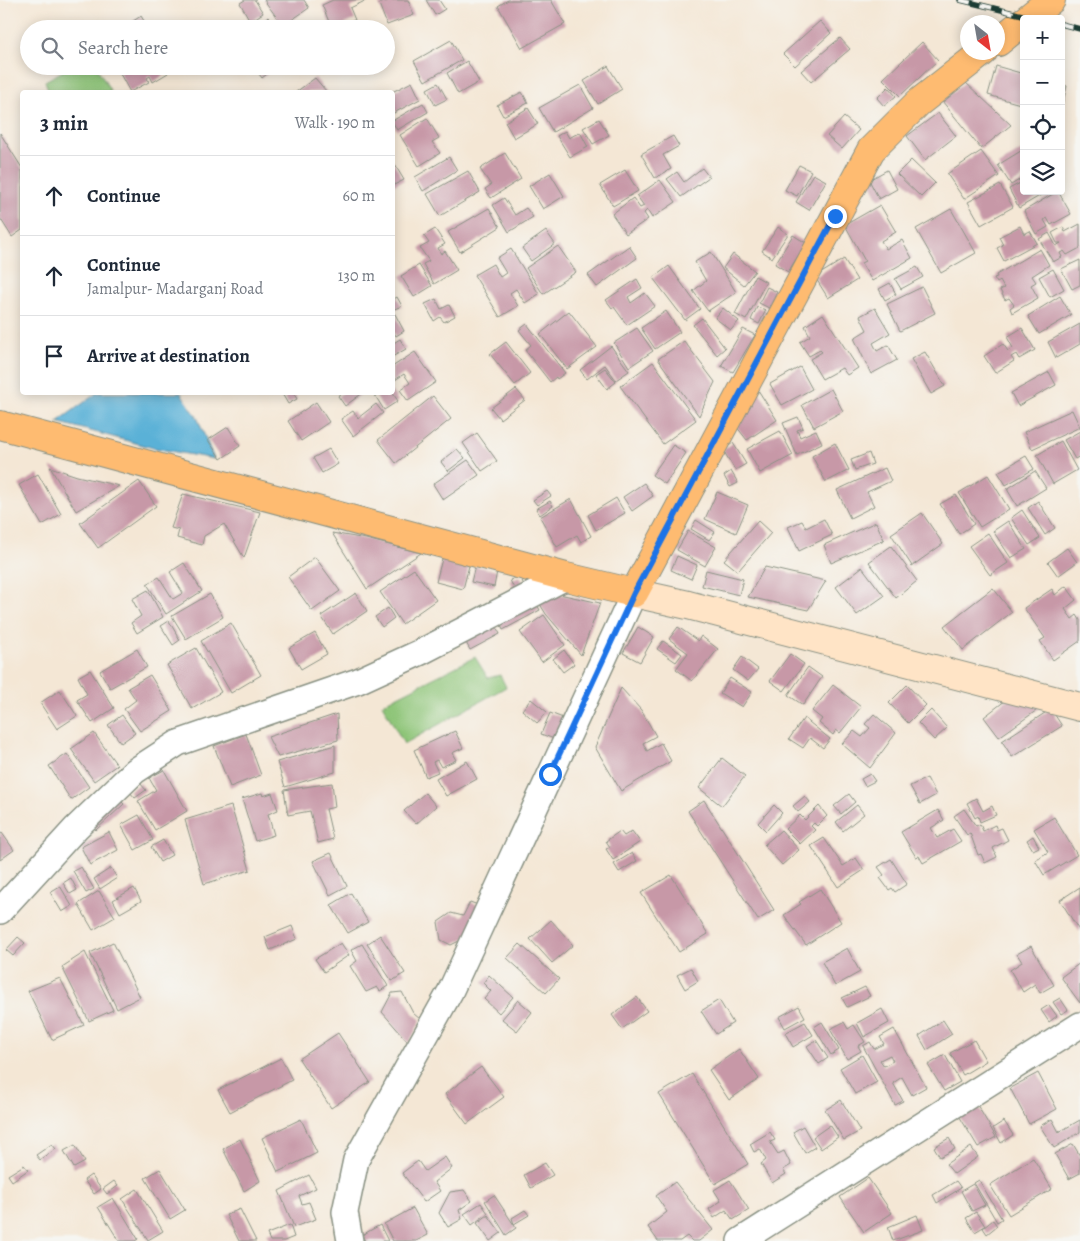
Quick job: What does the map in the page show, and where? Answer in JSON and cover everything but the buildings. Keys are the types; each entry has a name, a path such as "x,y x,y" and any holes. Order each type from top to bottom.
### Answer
{"main road":[{"path":"1032,15 1051,0"},
{"path":"1005,36 1020,24"},
{"path":"634,593 870,150 918,103 973,60"},
{"path":"0,425 566,577 688,604 1080,707"}],"street":[{"path":"0,911 76,828 135,771 178,742 358,680 421,652 566,577"},
{"path":"350,1241 345,1212 356,1160 450,992 634,593"},
{"path":"740,1241 1080,1024"}],"green space":[{"path":"56,75 101,75 110,90 48,90 45,81"},
{"path":"475,657 488,678 500,675 506,687 404,744 382,704"}],"water":[{"path":"94,395 182,395 197,417 214,459 154,448 57,422"}],"railway":[{"path":"960,0 1022,15"},
{"path":"1065,25 1080,29"}],"route":[{"path":"550,774 634,593 835,216"}]}
